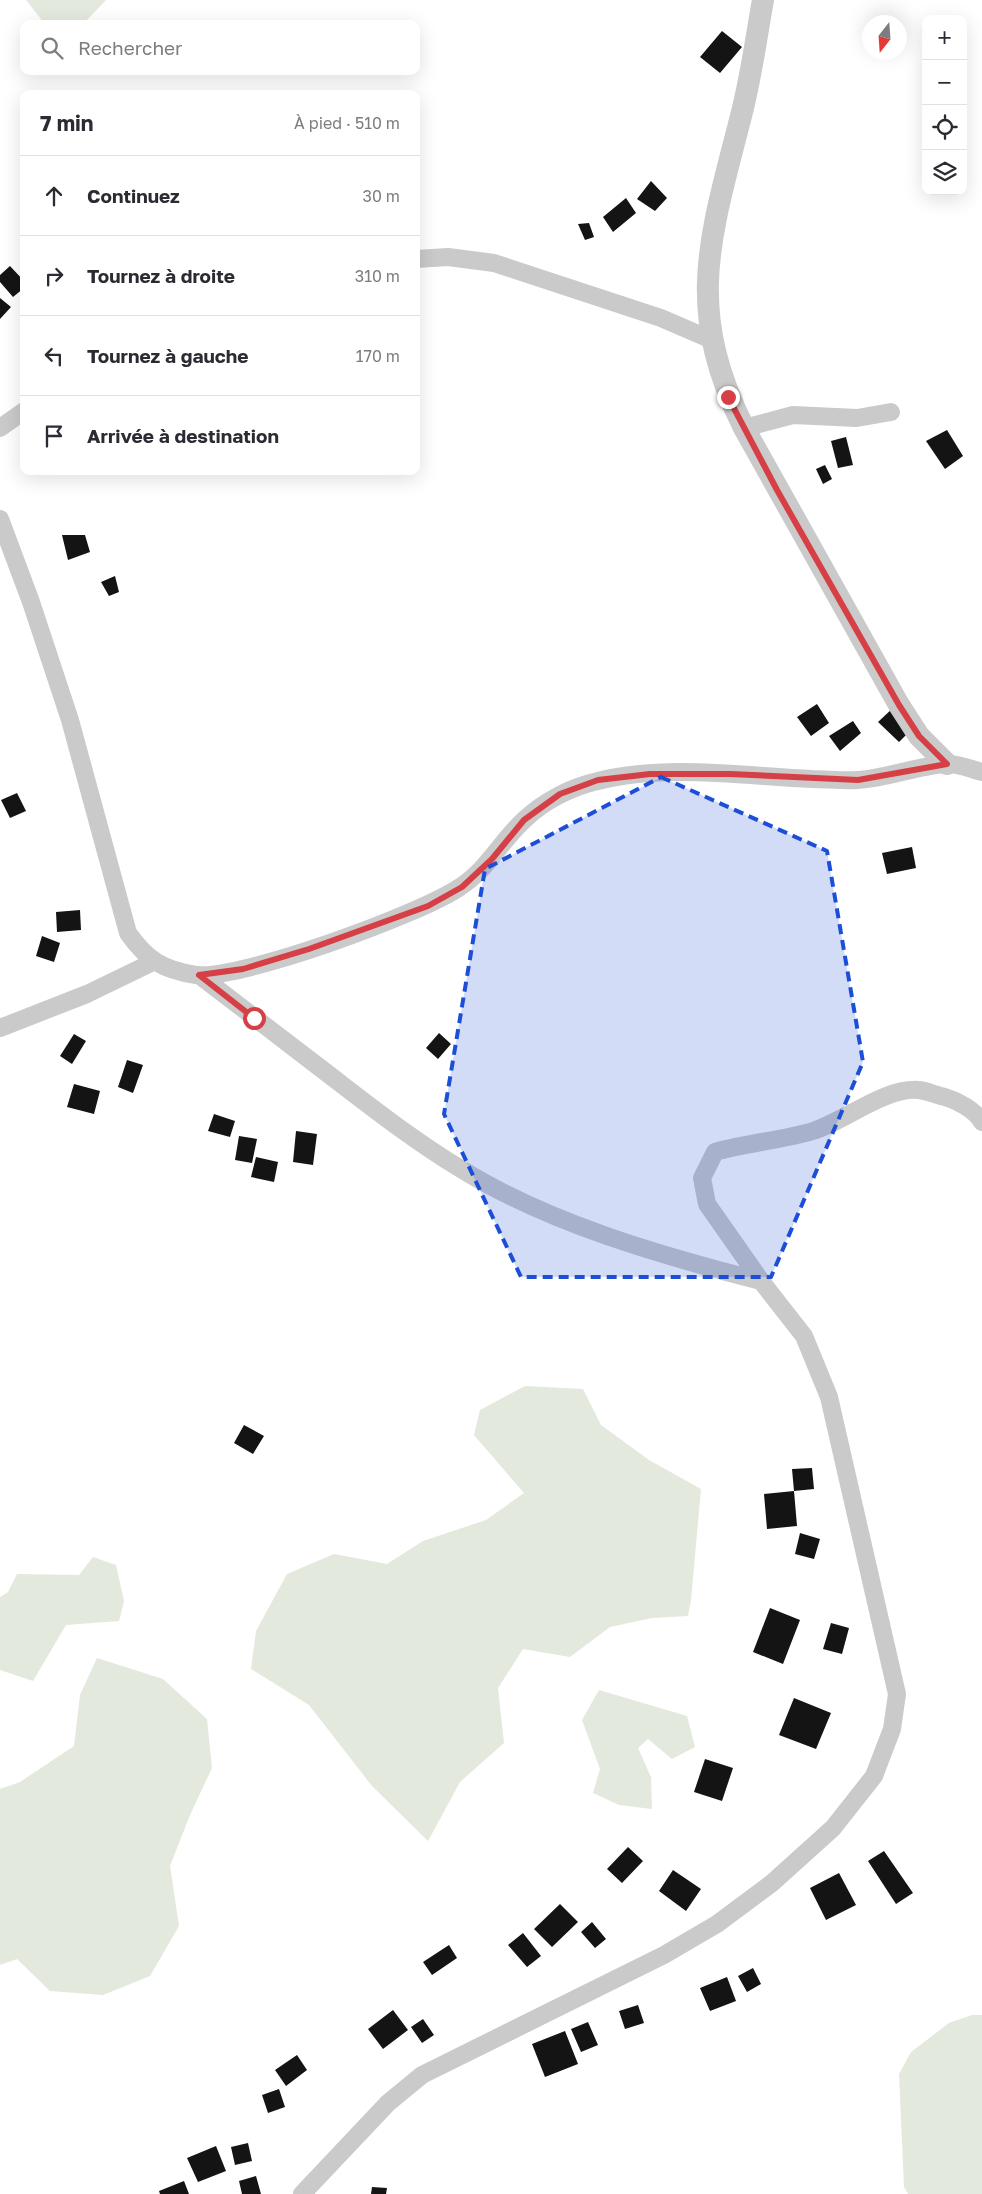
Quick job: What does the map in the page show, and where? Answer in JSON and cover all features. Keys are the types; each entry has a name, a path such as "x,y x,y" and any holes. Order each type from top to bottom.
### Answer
{"street":[{"path":"763,0 750,80 716,210 706,274 708,318 712,340 728,397 744,428 899,705 919,736 947,764"},
{"path":"420,259 448,257 494,263 661,318 712,340"},
{"path":"744,428 793,415 857,418 891,412"},
{"path":"0,428 20,414"},
{"path":"0,519 31,602 70,720 128,933 140,950 153,962 174,970 199,975 243,969 309,949 428,906 462,887 492,859 524,820 560,794 598,780 650,774 730,774 858,780 947,764 982,772"},
{"path":"0,1028 87,994 153,962"},
{"path":"199,975 365,1103 461,1169 523,1202 587,1227 674,1259 762,1281"},
{"path":"302,2194 388,2103 422,2075 664,1955 717,1924 772,1883 834,1828 874,1776 892,1730 897,1694 829,1397 804,1336 707,1204 702,1178 715,1152 746,1143 812,1131 849,1115 883,1096 918,1090 954,1100 979,1117 982,1122"}],"highlighted area":[{"path":"661,777 827,851 863,1062 771,1277 521,1277 444,1114 485,869"}],"shaded area":[{"path":"26,0 106,0 87,20 42,20"},
{"path":"525,1386 583,1389 601,1425 649,1460 701,1489 688,1616 652,1618 610,1627 570,1657 523,1649 498,1688 504,1743 460,1782 428,1841 372,1786 309,1705 251,1669 256,1631 287,1574 334,1554 387,1564 423,1541 486,1520 524,1493 474,1435 480,1410"},
{"path":"93,1557 116,1565 124,1601 119,1621 66,1625 33,1681 0,1670 0,1597 8,1592 17,1574 79,1575"},
{"path":"97,1658 163,1679 207,1719 212,1768 190,1815 170,1866 179,1926 150,1976 103,1995 50,1991 17,1959 0,1965 0,1789 20,1782 74,1746 80,1695"},
{"path":"599,1690 687,1716 695,1747 672,1759 648,1739 638,1748 651,1777 652,1809 619,1805 593,1793 600,1769 582,1720"},
{"path":"972,2015 982,2015 982,2194 908,2194 904,2187 899,2074 911,2052 949,2023"}],"building":[{"path":"722,31 742,47 720,73 700,57"},
{"path":"651,181 667,198 655,211 637,199"},
{"path":"626,198 636,213 613,232 603,217"},
{"path":"589,223 594,237 585,240 578,224"},
{"path":"10,266 20,277 20,291 13,297 0,282 0,275"},
{"path":"0,298 11,307 0,319"},
{"path":"947,430 963,456 945,469 926,441"},
{"path":"846,437 853,465 838,468 831,441"},
{"path":"825,465 832,479 823,484 816,469"},
{"path":"62,535 85,535 90,552 68,560"},
{"path":"115,576 119,592 109,596 101,582"},
{"path":"817,704 829,723 811,736 797,717"},
{"path":"894,707 914,727 899,742 878,722"},
{"path":"853,721 861,733 840,751 829,736"},
{"path":"17,793 26,811 10,818 1,800"},
{"path":"912,847 916,868 887,874 882,853"},
{"path":"80,910 81,930 57,932 56,912"},
{"path":"42,936 60,943 54,962 36,956"},
{"path":"439,1033 451,1044 438,1059 426,1048"},
{"path":"74,1034 86,1041 72,1064 60,1056"},
{"path":"127,1060 143,1065 133,1093 118,1087"},
{"path":"74,1084 100,1091 94,1114 67,1107"},
{"path":"214,1114 235,1121 230,1137 208,1131"},
{"path":"296,1131 317,1134 313,1165 293,1162"},
{"path":"239,1136 257,1139 252,1163 235,1160"},
{"path":"256,1157 278,1162 274,1182 251,1177"},
{"path":"244,1425 264,1436 253,1454 234,1443"},
{"path":"812,1468 814,1489 794,1491 792,1469"},
{"path":"794,1491 797,1526 767,1529 764,1494"},
{"path":"800,1533 820,1539 814,1559 795,1554"},
{"path":"770,1608 800,1620 783,1664 753,1652"},
{"path":"831,1623 849,1628 842,1654 823,1649"},
{"path":"794,1698 831,1713 816,1749 779,1735"},
{"path":"705,1759 733,1768 722,1801 694,1792"},
{"path":"628,1847 643,1861 622,1883 607,1869"},
{"path":"884,1851 913,1893 896,1904 868,1861"},
{"path":"673,1870 701,1889 686,1911 659,1891"},
{"path":"839,1873 856,1905 826,1920 810,1888"},
{"path":"560,1904 578,1922 552,1947 534,1929"},
{"path":"592,1922 606,1939 595,1948 581,1932"},
{"path":"523,1933 541,1956 527,1967 508,1945"},
{"path":"449,1945 457,1958 432,1975 423,1962"},
{"path":"753,1968 761,1984 747,1992 738,1976"},
{"path":"727,1977 736,2001 710,2011 700,1988"},
{"path":"638,2005 644,2023 625,2029 619,2011"},
{"path":"393,2010 408,2030 383,2049 368,2029"},
{"path":"423,2019 434,2035 422,2043 411,2027"},
{"path":"588,2022 598,2045 581,2052 571,2029"},
{"path":"565,2031 578,2064 545,2077 532,2044"},
{"path":"297,2055 307,2070 286,2086 275,2070"},
{"path":"279,2089 285,2107 268,2113 262,2095"},
{"path":"248,2143 252,2161 235,2165 231,2147"},
{"path":"216,2146 226,2171 198,2182 187,2158"},
{"path":"256,2176 261,2194 242,2194 239,2181"},
{"path":"184,2181 189,2194 160,2194 159,2191"},
{"path":"372,2187 387,2188 386,2194 371,2194"}],"route":[{"path":"254,1018 199,975 243,969 309,949 428,906 462,887 492,859 524,820 560,794 598,780 650,774 730,774 858,780 947,764 919,736 899,705 777,490 728,397"}]}
